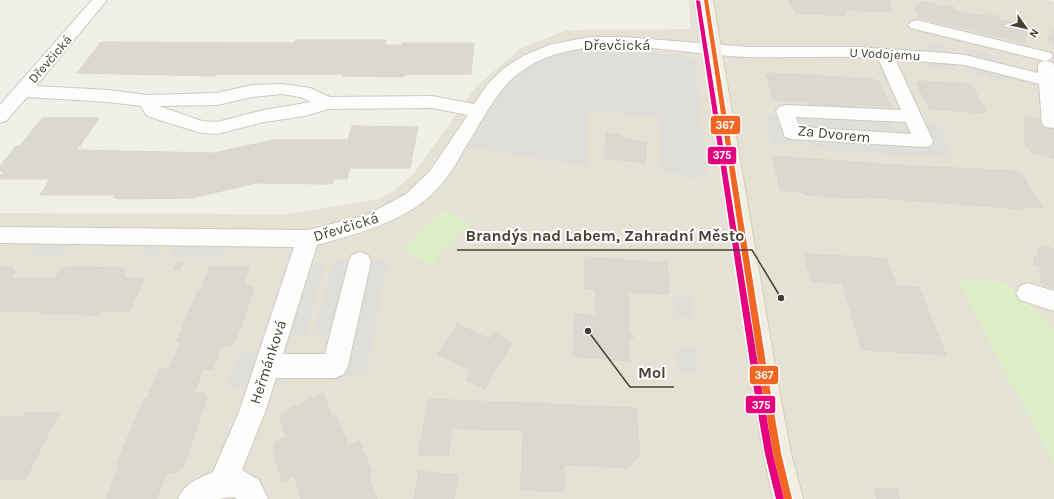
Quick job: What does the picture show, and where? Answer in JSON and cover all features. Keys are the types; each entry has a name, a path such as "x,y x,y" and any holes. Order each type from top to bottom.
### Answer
{"main road":[{"path":"706,0 772,424 788,499"}],"street":[{"name":"Dřevčická","path":"0,117 100,0"},
{"path":"916,25 1050,57 1051,123"},
{"name":"Dřevčická","path":"0,235 308,239 373,222 413,199 437,176 494,88 509,73 529,60 556,48 589,42 624,42 713,49"},
{"name":"U Vodojemu","path":"713,49 748,52 857,52 965,60 1050,81"},
{"name":"Za Dvorem","path":"884,54 924,141 792,133 785,111 912,116"},
{"path":"22,91 108,96 148,101 217,99 269,89 304,92 327,103"},
{"path":"148,101 152,111 156,114 209,128 296,112 327,103 440,103 479,111"},
{"name":"Heřmánková","path":"223,482 252,412 308,239"},
{"path":"267,366 335,366 360,261"},
{"path":"1028,293 1054,302"},
{"path":"193,499 210,486 223,482 235,483 245,487 253,499"}],"shaded area":[{"path":"689,0 1048,0 1054,2 1054,499 0,499 0,213 287,214 379,199 395,190 415,172 476,87 521,48 567,30 690,29"},
{"path":"925,43 944,44 948,52 929,51"},
{"path":"966,48 997,56 997,63 966,55"},
{"path":"585,49 680,55 695,61 707,174 689,179 680,172 658,169 662,118 587,110 588,166 469,147 499,95 511,81 531,66 545,59 563,52"},
{"path":"927,60 955,62 957,70 932,68"},
{"path":"965,64 1002,73 1001,81 964,71"},
{"path":"765,115 890,122 895,131 909,132 922,124 939,125 954,159 812,149 809,139 804,140 804,145 772,143"},
{"path":"38,243 71,244 63,257 29,256"},
{"path":"176,243 228,244 223,257 170,257"},
{"path":"147,244 165,244 158,257 140,257"},
{"path":"333,260 388,260 366,375 322,376 331,335 313,335"},
{"path":"308,265 325,265 306,335 287,334"},
{"path":"673,295 691,296 693,318 675,316"},
{"path":"676,348 695,349 698,374 679,373"},
{"path":"239,353 258,353 247,388 227,388"}],"green space":[{"path":"443,209 471,224 431,265 403,249"},
{"path":"957,279 1003,282 1021,294 1054,329 1054,464"}],"building":[{"path":"789,0 889,0 891,4 888,4 892,12 844,10 846,16 796,13 793,5 790,5"},
{"path":"923,1 943,7 947,5 954,7 954,9 963,13 988,17 989,15 997,16 1000,20 1021,23 1025,25 1025,30 1029,31 1029,35 1025,34 1025,43 918,18 919,11 915,10 916,6 919,6 920,2"},
{"path":"1052,31 1054,31 1054,49 1053,41 1049,40 1048,35 1052,36"},
{"path":"296,40 386,40 385,45 352,45 343,74 282,74"},
{"path":"101,42 295,43 282,74 219,74 213,76 77,73"},
{"path":"402,43 474,43 471,74 408,74 402,77 342,76 352,45 402,45"},
{"path":"769,73 874,79 875,81 879,81 891,107 855,104 856,107 808,104 807,101 773,100 766,74 769,75"},
{"path":"919,81 967,84 972,86 986,111 982,110 984,113 930,109 916,83 920,83"},
{"path":"1024,116 1054,124 1054,159 1030,152 1030,147 1025,146"},
{"path":"42,118 99,118 77,150 214,153 192,198 120,199 114,198 115,195 40,195 50,179 0,179 0,176 4,171 0,171 0,166 16,146 20,146"},
{"path":"352,126 418,127 410,168 350,168 347,179 334,179 333,183 327,184 256,183 273,140 348,140"},
{"path":"607,133 621,135 621,138 647,142 645,163 604,158"},
{"path":"273,140 256,183 192,198 214,153"},
{"path":"776,156 879,164 1016,171 1018,174 1022,174 1042,208 1017,208 1018,209 869,197 870,199 805,195 805,193 780,190 773,158 777,159"},
{"path":"1046,246 1054,249 1054,288 1041,284 1040,266 1034,265 1033,255 1039,257 1038,247 1046,249"},
{"path":"804,254 886,258 897,286 811,282"},
{"path":"585,257 667,263 669,294 628,292 629,319 596,316 596,289 584,288"},
{"path":"177,262 183,262 179,270 173,270"},
{"path":"0,267 13,268 15,271 11,278 55,278 60,271 72,267 123,268 126,271 123,278 145,278 129,312 100,312 99,315 39,314 41,311 0,311"},
{"path":"210,267 249,267 243,286 251,286 254,290 235,342 230,346 220,347 213,369 169,370 181,342 177,341 198,290 202,290"},
{"path":"842,283 868,284 874,302 898,303 892,286 919,287 946,355 862,350"},
{"path":"868,284 892,286 898,303 874,302"},
{"path":"575,314 629,319 629,332 634,337 629,340 629,361 573,356"},
{"path":"457,324 490,339 494,333 512,342 485,389 466,380 471,370 438,354"},
{"path":"159,369 203,369 194,393 204,393 207,398 183,467 175,472 167,473 156,499 106,499 119,467 116,465 144,399 148,398"},
{"path":"323,393 333,419 337,417 348,446 359,440 372,472 368,474 377,499 301,499 294,476 282,482 273,449 276,442 286,437 279,414"},
{"path":"429,399 526,403 524,431 452,428 448,456 418,455"},
{"path":"526,403 636,408 640,456 628,468 566,465 566,461 564,467 522,465"},
{"path":"25,412 59,413 25,480 0,480 0,417 23,417"},
{"path":"522,465 564,467 564,492 520,490"},
{"path":"419,471 458,475 454,499 414,499"},
{"path":"874,488 897,489 900,499 877,499"}],"transit line":[{"name":"367","path":"706,0 767,395 777,453 788,499"},
{"name":"375","path":"698,1 759,396 769,454 780,499"}],"place":[{"name":"Brandýs nad Labem, Zahradní Město","path":"781,298"},
{"name":"Mol","path":"588,331"}]}
